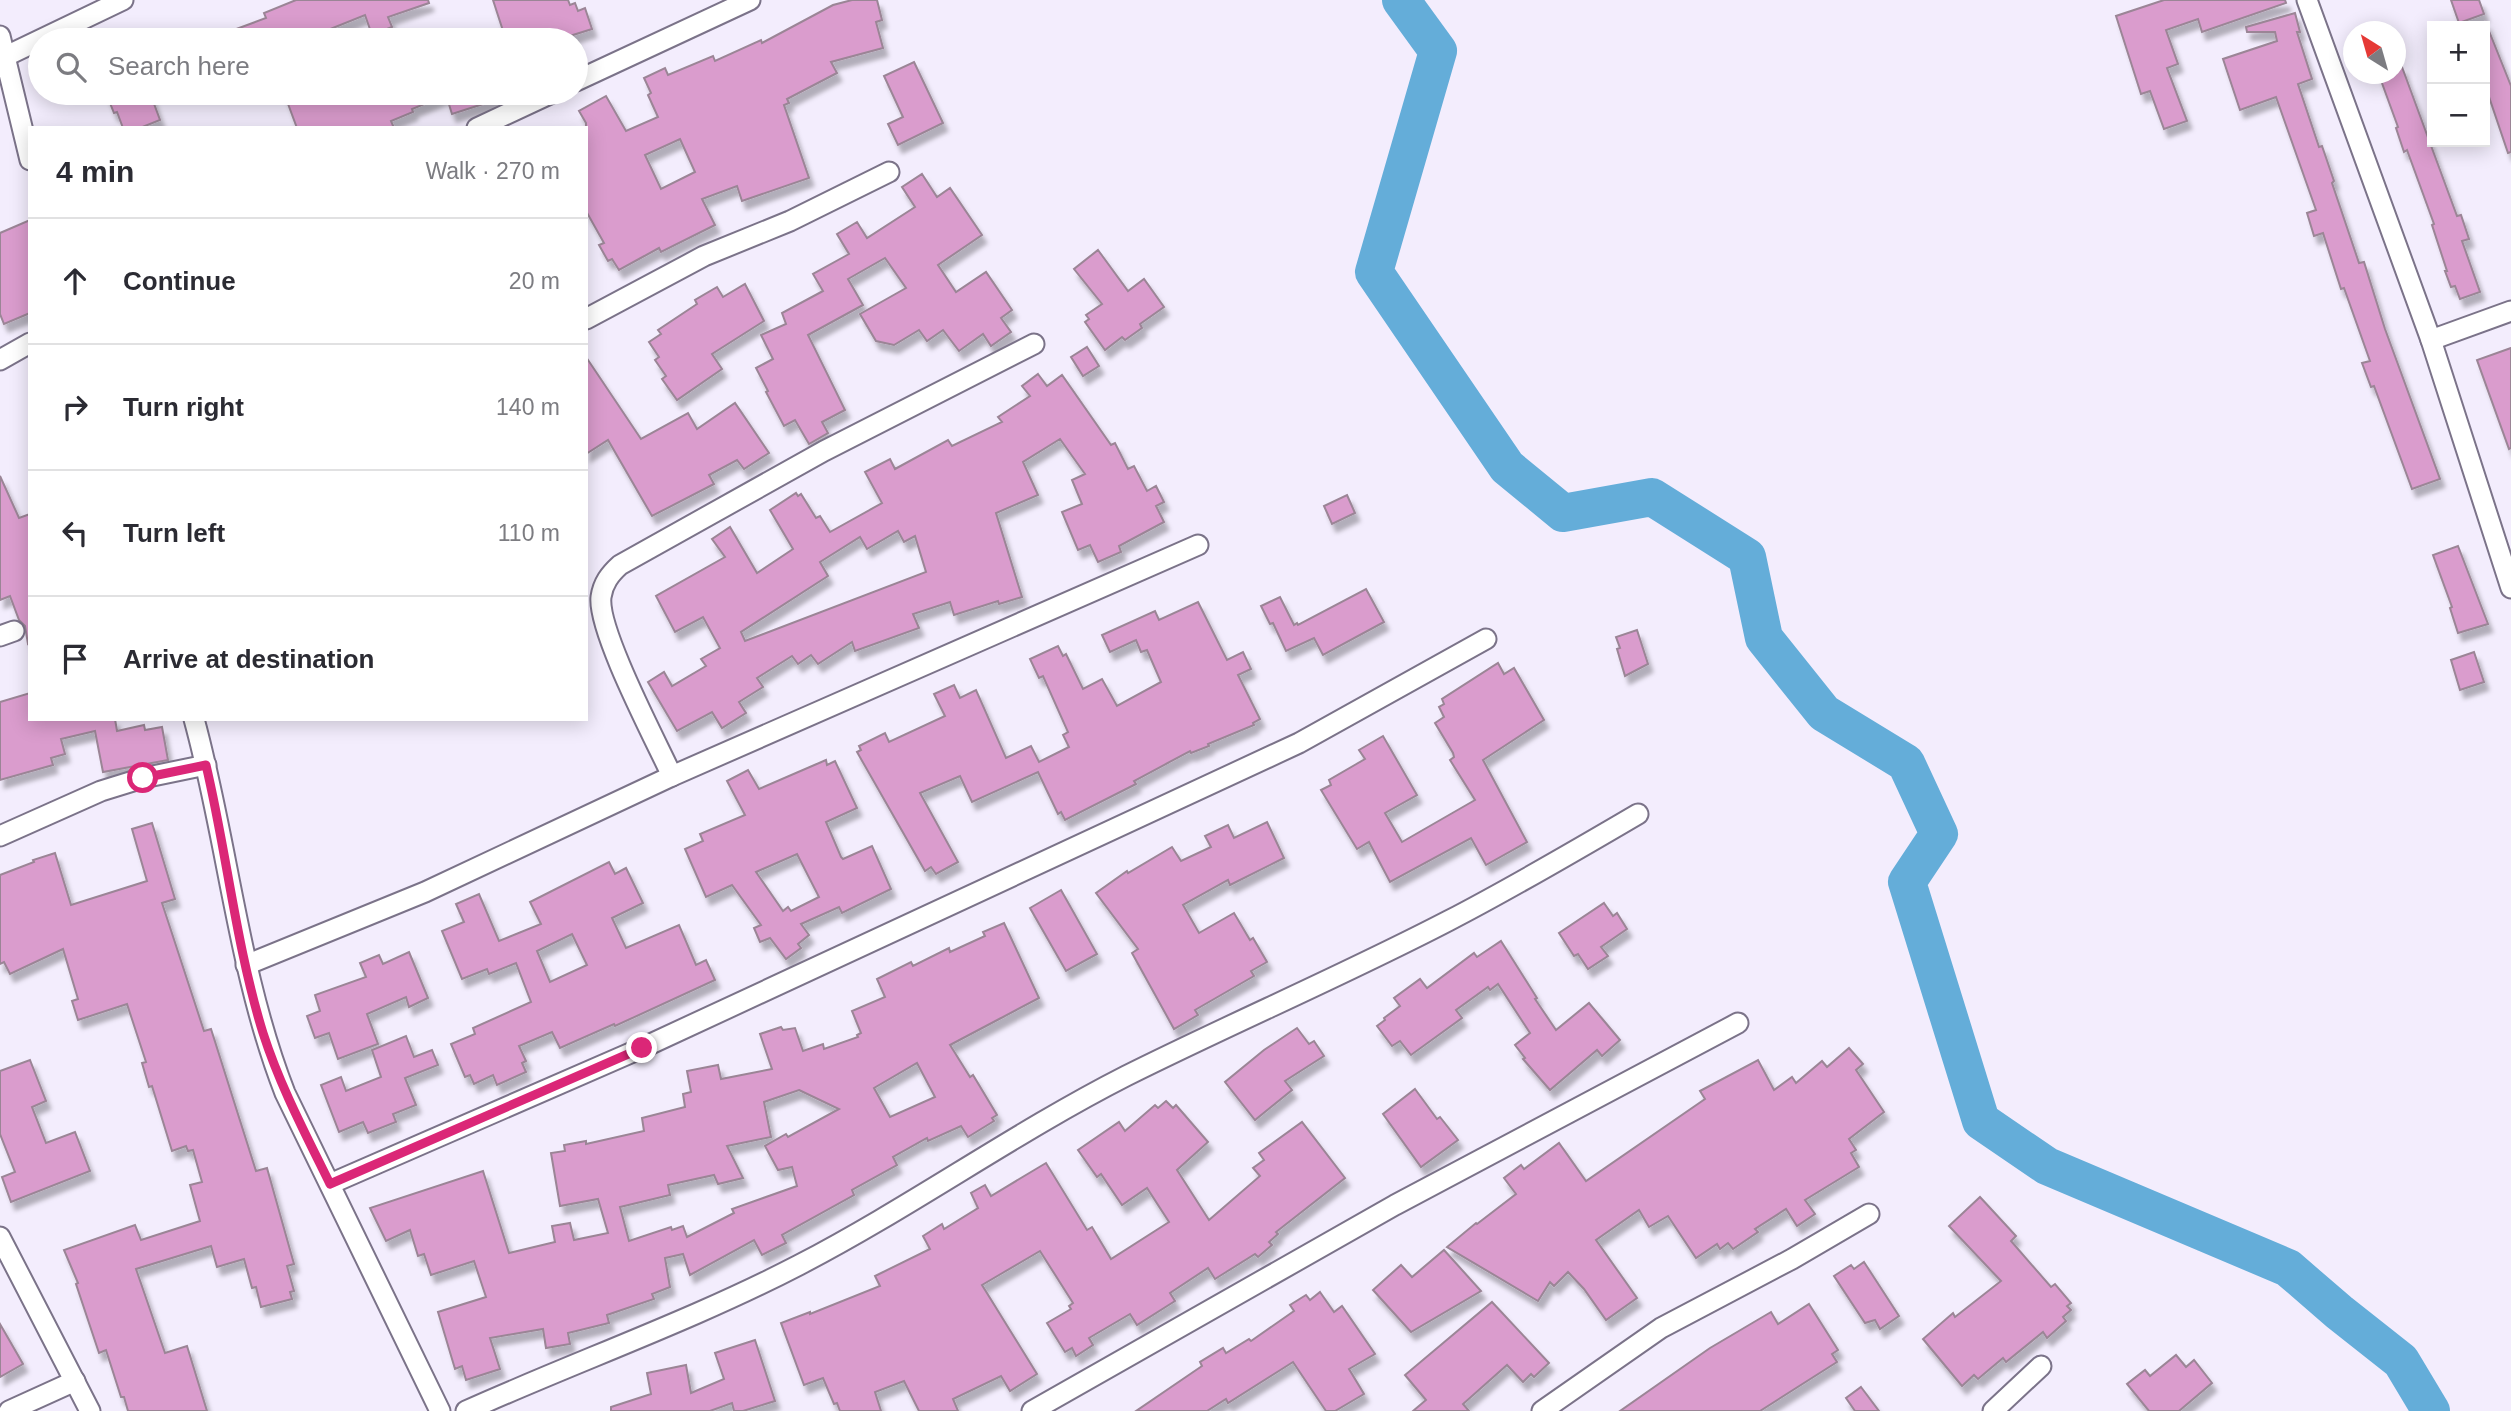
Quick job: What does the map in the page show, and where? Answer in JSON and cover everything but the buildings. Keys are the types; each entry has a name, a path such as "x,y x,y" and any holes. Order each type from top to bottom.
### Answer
{"street":[{"path":"65,28 123,0"},
{"path":"588,75 750,0"},
{"path":"2308,0 2431,340 2511,588"},
{"path":"0,36 2,58 28,153"},
{"path":"2,58 28,46"},
{"path":"481,126 526,105"},
{"path":"588,318 704,256 800,216 889,172"},
{"path":"2431,340 2511,311"},
{"path":"0,360 28,344"},
{"path":"672,776 624,673 607,628 601,598 609,575 620,565 824,452 1034,344"},
{"path":"246,965 425,892 672,776 1198,545"},
{"path":"330,1184 655,1042 1287,749 1486,639"},
{"path":"195,721 206,765 246,965 273,1062 285,1093 440,1411"},
{"path":"0,836 101,791 143,778 206,765"},
{"path":"466,1411 693,1316 799,1265 923,1196 1064,1110 1112,1084 1445,923 1638,814"},
{"path":"1032,1411 1395,1205 1738,1023"},
{"path":"1542,1411 1661,1328 1792,1259 1869,1214"},
{"path":"0,1237 90,1411"},
{"path":"1993,1411 2040,1366"},
{"path":"9,1411 75,1381"}],"waterway":[{"path":"1401,0 1438,51 1374,272 1507,467 1563,513 1652,497 1747,557 1764,638 1824,713 1906,763 1939,834 1907,882 1981,1121 2047,1166 2288,1268 2401,1361 2431,1411"}],"route":[{"path":"143,778 206,765 246,965 263,1031 285,1093 330,1184 642,1048"}]}
